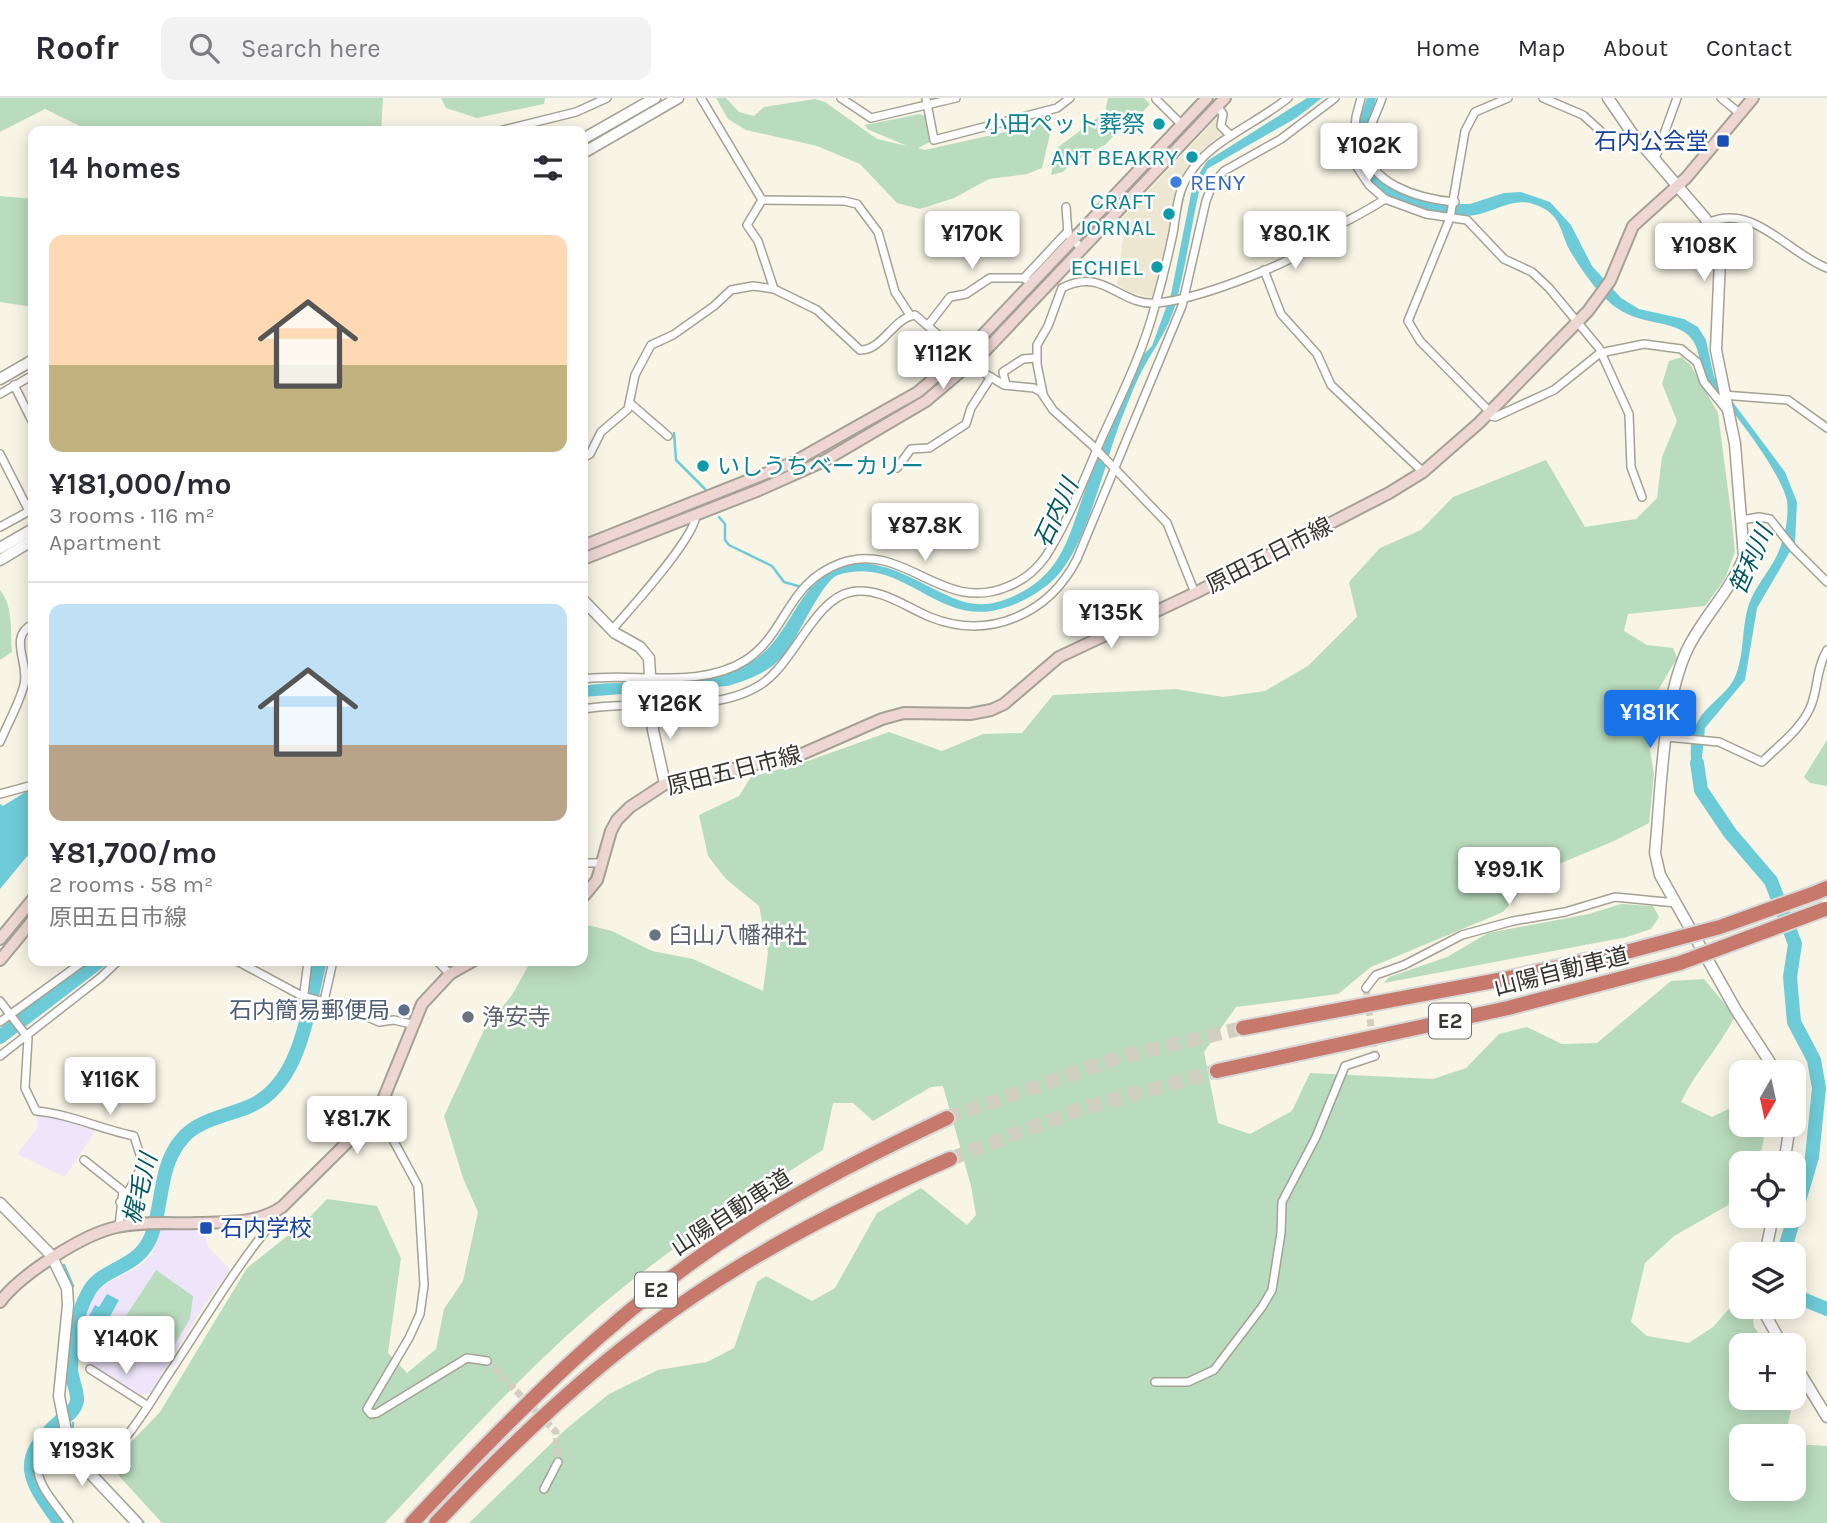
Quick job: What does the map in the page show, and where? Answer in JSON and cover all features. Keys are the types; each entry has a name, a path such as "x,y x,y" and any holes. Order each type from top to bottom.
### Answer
{"highway":[{"name":"山陽自動車道","path":"1242,1028 1504,979 1629,951 1720,927 1821,890"},
{"name":"山陽自動車道","path":"1217,1071 1531,1003 1680,963 1826,909"},
{"name":"山陽自動車道","path":"412,1523 505,1424 573,1359 634,1307 743,1227 791,1198 947,1118"},
{"name":"E2","path":"436,1523 541,1419 656,1323 789,1237 950,1159"}],"main road":[{"path":"588,544 754,480 810,454 918,391 960,357 1070,236 1207,98"},
{"name":"原田五日市線","path":"588,891 597,880 604,863 611,831 617,820 630,807 665,784 802,754 882,719 904,713 970,715 990,710 1004,704 1059,657 1195,593 1389,493 1423,472 1488,414 1602,294 1633,226 1678,186 1738,112 1753,98"},
{"path":"588,557 759,490 859,442 926,401 970,364 1083,250 1221,102"},
{"path":"0,939 28,905"},
{"path":"0,960 28,926"},
{"path":"0,1302 20,1279 54,1258 119,1226 242,1221 271,1214 378,1112 394,1078 411,1024 433,990 450,974 464,966"}],"street":[{"path":"519,126 576,112 607,98"},
{"path":"588,136 655,98"},
{"path":"588,150 678,98"},
{"path":"701,98 762,200"},
{"path":"841,98 871,118 927,102 956,98"},
{"path":"927,102 934,140 1057,108 1070,98"},
{"path":"1154,98 1182,125"},
{"path":"588,679 710,674 745,661 772,635 799,591 818,574 844,562 866,558 888,561 939,587 962,593 986,593 1009,586 1029,574 1045,556 1070,511 1098,451 1157,303 1184,183 1193,167 1230,135 1288,98"},
{"path":"588,709 723,700 760,685 781,668 828,604 853,591 874,592 957,625 994,624 1028,613 1052,595 1070,572 1184,297 1206,201 1218,177 1281,139 1335,98"},
{"path":"1361,98 1353,149 1363,177 1385,199 1426,215 1467,220 1504,259 1532,272 1578,321 1600,353 1629,414 1631,467 1642,497"},
{"path":"1382,98 1367,141 1374,166 1390,183 1424,198 1454,202"},
{"path":"1508,98 1475,112 1465,131 1450,218 1408,321 1420,341 1488,414 1494,417 1542,397 1600,353 1644,344 1681,349 1697,362 1704,382 1724,402"},
{"path":"1543,98 1583,115 1606,136 1637,139"},
{"path":"1608,98 1637,139 1708,223 1716,238 1720,260 1715,337 1724,402 1735,444 1744,557 1737,573 1688,648 1675,687 1655,853 1660,875 1736,1010 1769,1060"},
{"path":"1655,159 1678,98"},
{"path":"1721,98 1738,112"},
{"path":"1221,102 1221,126 1230,135"},
{"path":"1043,395 1036,358 1038,341 1048,326 1059,290 1076,277 1109,286 1136,301 1157,303 1184,297 1264,270 1315,246 1340,224 1385,199"},
{"path":"762,200 747,225 760,245 774,289"},
{"path":"762,200 801,203 844,201 857,204 878,232 897,298 910,315 919,316 960,357 991,377 1006,385 1034,388 1043,395 1053,410 1115,468 1172,532 1195,593"},
{"path":"1066,207 1070,236 1083,250"},
{"path":"1708,223 1726,216 1747,222 1827,268"},
{"path":"929,324 953,295 966,294 990,278 1028,281 1051,248 1070,236"},
{"path":"1264,270 1281,314 1317,354 1331,385 1423,472"},
{"path":"588,455 601,432 631,404 635,374 651,345 672,336 714,306 731,290 753,286 774,289 817,310 860,350 872,347 910,315"},
{"path":"1006,385 1003,372 1023,359 1036,358"},
{"path":"0,379 28,363"},
{"path":"0,394 28,377"},
{"path":"897,468 911,449 929,448 966,424 972,405 991,377"},
{"path":"14,385 28,413"},
{"path":"1724,402 1735,397 1788,400 1827,428"},
{"path":"631,404 668,436"},
{"path":"0,454 28,505"},
{"path":"0,527 28,512"},
{"path":"612,630 669,564 695,523 696,514"},
{"path":"1742,520 1759,517 1770,519 1793,548 1827,582"},
{"path":"0,548 28,531"},
{"path":"0,560 28,543"},
{"path":"588,605 612,630 647,653 656,751 665,784"},
{"path":"0,742 25,682 19,640 28,628"},
{"path":"1667,737 1719,742 1762,762 1806,718 1813,701 1820,661 1827,650"},
{"path":"0,794 28,786"},
{"path":"588,863 604,863"},
{"path":"1366,988 1376,975 1404,965 1462,935 1513,921 1565,912 1615,897 1676,903"},
{"path":"0,1022 77,966"},
{"path":"0,1056 113,966"},
{"path":"246,966 304,998 322,1001 379,1022 394,1020 411,1024"},
{"path":"304,998 307,966"},
{"path":"322,1001 332,966"},
{"path":"442,966 450,974"},
{"path":"0,1001 28,1038 25,1088 36,1111 63,1114 104,1130 134,1136 137,1141 143,1164 123,1202 120,1202"},
{"path":"1155,1382 1188,1382 1214,1370 1262,1307 1272,1290 1281,1233 1282,1202 1316,1137 1345,1066 1375,1056"},
{"path":"378,1112 418,1186 424,1285 420,1314 409,1338 367,1409 371,1414 377,1413 467,1358 487,1361"},
{"path":"84,1160 122,1191 119,1226"},
{"path":"0,1203 54,1258 68,1297 60,1385 64,1431 73,1451 89,1473 137,1523"},
{"path":"89,1473 119,1447 148,1406 240,1262 271,1224 271,1214"},
{"path":"90,1369 148,1406"},
{"path":"1806,1383 1827,1417"},
{"path":"64,1431 41,1451 36,1469 42,1487 69,1523"},
{"path":"544,1489 558,1462"}],"shaded area":[{"path":"1220,115 1218,126 1227,137 1182,183 1154,298 1128,292 1117,284 1124,232 1117,224"},
{"path":"37,1114 61,1116 95,1131 65,1177 17,1154 38,1127"},
{"path":"204,1228 208,1247 230,1270 207,1301 151,1392 141,1395 84,1360 79,1348 90,1300 101,1287 141,1265 152,1254 161,1229"}],"green space":[{"path":"0,98 383,98 381,126 80,126 45,109 0,132"},
{"path":"441,98 545,98 544,104 477,118 446,108"},
{"path":"716,98 726,98 739,112 754,116 764,107 815,99 825,102 877,139 907,146 867,129 865,125 920,114 925,116 930,142 918,148 925,150 1014,130 1040,120 1051,130 1042,168 1027,174 989,179 954,198 920,209 897,203 860,164 817,146 746,130 728,119"},
{"path":"1108,98 1144,98 1150,104 1137,118 1126,123 1105,145 1072,162 1063,172 1051,175 1057,148 1105,112"},
{"path":"0,196 28,199 28,306 0,302"},
{"path":"1682,357 1691,366 1718,413 1735,552 1725,579 1705,606 1628,614 1624,631 1647,645 1673,648 1677,658 1644,714 1654,774 1649,823 1614,841 1537,873 1503,912 1371,967 1338,994 1236,1007 1204,1052 1218,1123 1250,1134 1292,1111 1310,1073 1433,1079 1466,1068 1499,1034 1527,1027 1562,1044 1597,1043 1671,981 1704,979 1735,1016 1681,1102 1712,1117 1729,1109 1729,1138 1764,1138 1762,1148 1760,1151 1729,1151 1729,1205 1674,1236 1645,1263 1631,1322 1647,1336 1689,1343 1713,1327 1729,1309 1729,1319 1753,1319 1758,1333 1729,1333 1729,1410 1791,1410 1788,1424 1729,1424 1729,1501 1806,1501 1806,1445 1827,1446 1827,1523 469,1523 566,1429 609,1394 658,1370 707,1362 734,1348 757,1282 766,1276 812,1301 835,1288 877,1213 921,1188 967,1225 976,1215 971,1186 943,1086 931,1087 873,1121 853,1103 833,1103 823,1150 698,1231 593,1312 501,1400 385,1523 162,1523 120,1477 113,1461 160,1412 247,1268 305,1222 327,1199 377,1206 401,1258 388,1353 407,1373 436,1349 444,1309 463,1281 478,1212 463,1178 444,1116 484,1030 512,995 528,966 588,966 588,925 612,931 652,951 693,959 763,991 768,952 759,906 726,879 708,856 699,815 739,796 751,777 802,763 889,732 942,751 983,734 1022,733 1053,695 1176,689 1223,697 1265,691 1308,666 1357,617 1349,582 1380,548 1421,530 1453,497 1546,460 1585,527 1636,519 1657,498 1662,457 1677,421 1662,384 1669,361"},
{"path":"0,590 8,604 12,652 0,660"},
{"path":"1827,740 1827,786 1810,783 1804,777"},
{"path":"1621,904 1653,906 1659,917 1651,929 1627,937 1384,983 1389,977 1447,957 1488,933 1589,914"},
{"path":"156,1270 193,1296 190,1319 164,1362 115,1333"}],"water":[{"path":"1307,98 1322,98 1296,118 1207,169 1200,187 1172,314 1132,393 1078,543 1051,582 1010,606 992,611 971,611 951,606 880,573 860,571 838,575 825,587 783,656 757,675 728,686 588,697 588,686 692,680 735,670 767,650 815,584 828,573 844,566 872,564 886,568 953,598 976,604 991,603 1014,596 1046,574 1065,545 1097,460 1144,354 1152,346 1171,294 1193,184 1207,161"},
{"path":"1367,98 1376,98 1365,147 1379,177 1449,204 1470,204 1504,193 1521,192 1550,202 1571,225 1592,266 1621,298 1639,309 1684,319 1698,327 1706,340 1714,377 1785,472 1797,502 1795,543 1757,608 1745,680 1705,728 1702,757 1705,781 1694,783 1692,736 1701,716 1729,686 1737,673 1749,604 1777,555 1783,537 1787,501 1783,488 1754,440 1705,377 1693,340 1671,326 1617,309 1591,283 1550,213 1536,205 1521,202 1475,215 1445,215 1412,208 1396,201 1371,182 1358,161 1356,143"},
{"path":"28,791 28,855 0,889 0,804 3,806"},
{"path":"107,1294 119,1300 104,1327 89,1316 95,1305 99,1307"}],"waterway":[{"path":"674,433 676,460 705,489"},
{"path":"719,517 725,524 725,540 729,545 772,566 784,582 812,590"},
{"name":"笹利川","path":"1697,763 1701,790 1730,833 1771,881 1795,944 1790,977 1794,1022 1814,1060 1819,1088 1812,1157 1787,1242"},
{"name":"石内川","path":"0,1037 93,966"},
{"name":"梶毛川","path":"60,1523 34,1482 32,1460 36,1448 46,1435 76,1405 77,1394 71,1370 72,1351 77,1320 84,1301 94,1284 139,1255 146,1246 156,1222 169,1160 182,1139 204,1123 248,1107 266,1096 280,1082 299,1044 319,966"},
{"path":"64,1265 73,1286"},
{"name":"笹利川","path":"1806,1300 1827,1309"},
{"path":"73,1423 72,1434 78,1448"},
{"path":"98,1474 144,1523"}],"tunnel":[{"path":"1051,249 1073,271"},
{"path":"1366,988 1375,1056"},
{"path":"947,1118 1120,1057 1243,1028"},
{"path":"950,1159 1077,1110 1217,1071"},
{"path":"487,1361 556,1432 558,1462"}],"place":[{"name":"小田ペット葬祭","path":"1159,124"},
{"name":"石内公会堂","path":"1723,141"},
{"name":"ANT BEAKRY","path":"1192,157"},
{"name":"RENY","path":"1176,182"},
{"name":"CRAFT JORNAL","path":"1169,214"},
{"name":"ECHIEL","path":"1157,267"},
{"name":"いしうちベーカリー","path":"703,466"},
{"name":"臼山八幡神社","path":"655,935"},
{"name":"石内簡易郵便局","path":"404,1010"},
{"name":"浄安寺","path":"468,1017"},
{"name":"石内学校","path":"206,1228"}]}
